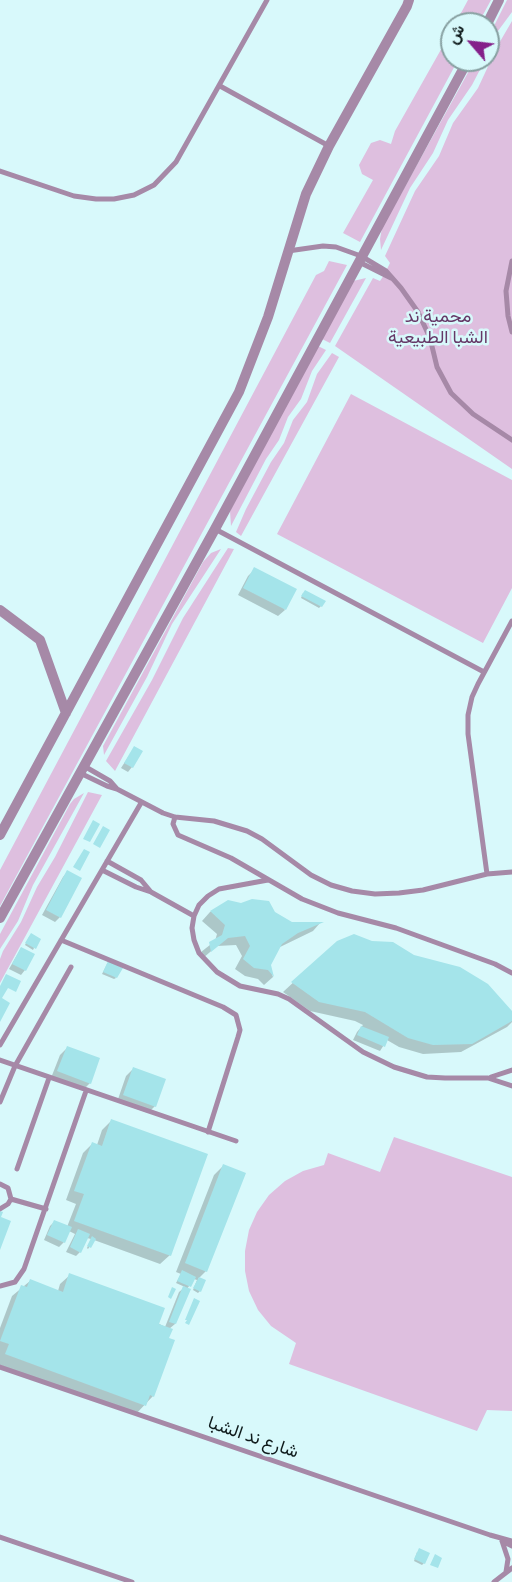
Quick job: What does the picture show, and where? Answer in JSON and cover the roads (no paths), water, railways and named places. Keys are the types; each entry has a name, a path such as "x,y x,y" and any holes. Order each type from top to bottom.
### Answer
{"street":[{"path":"0,835 239,392 261,337 306,194 329,146 409,0"},
{"path":"0,918 215,529 461,72"},
{"path":"0,610 40,640 66,713"}],"lane":[{"path":"0,171 74,196 96,199 114,199 134,195 154,185 176,162 267,0"},
{"path":"220,86 329,146"},
{"path":"288,251 323,246 336,247 392,279 410,299 421,318 430,338 437,367 451,393 473,414 512,440"},
{"path":"512,261 506,291 507,316 512,332"},
{"path":"215,529 484,672"},
{"path":"487,874 468,734 468,715 472,697 512,621"},
{"path":"81,768 107,786 163,813 175,817 214,821 247,831 311,875 331,885 352,891 375,894 399,893 423,890 487,874 512,872"},
{"path":"0,1045 141,802"},
{"path":"175,817 173,824 178,835 231,858 320,907 396,928 495,964 512,973"},
{"path":"107,861 145,883 151,892"},
{"path":"102,870 151,892 194,916"},
{"path":"268,880 219,889 204,900 194,916 192,928 199,953 207,963 228,980 240,986 278,994 289,999 363,1052 394,1067 427,1077 445,1078 488,1078 512,1070"},
{"path":"61,940 223,1007 236,1015 240,1030 208,1132"},
{"path":"0,1102 15,1066 71,967"},
{"path":"0,1060 236,1141"},
{"path":"17,1169 49,1078"},
{"path":"488,1078 512,1086"},
{"path":"0,1286 8,1286 20,1277 86,1091"},
{"path":"0,1184 8,1188 11,1199 0,1209"},
{"path":"11,1199 46,1209"},
{"name":"شارع ند الشبا","path":"0,1367 512,1541"},
{"path":"0,1537 132,1582"},
{"name":"شارع ند الشبا","path":"495,1537 512,1546"},
{"path":"502,1542 508,1559 506,1572"},
{"path":"494,1582 512,1568"}],"park label":[{"name":"محمية ند الشبا الطبيعية","path":"438,327"}]}
